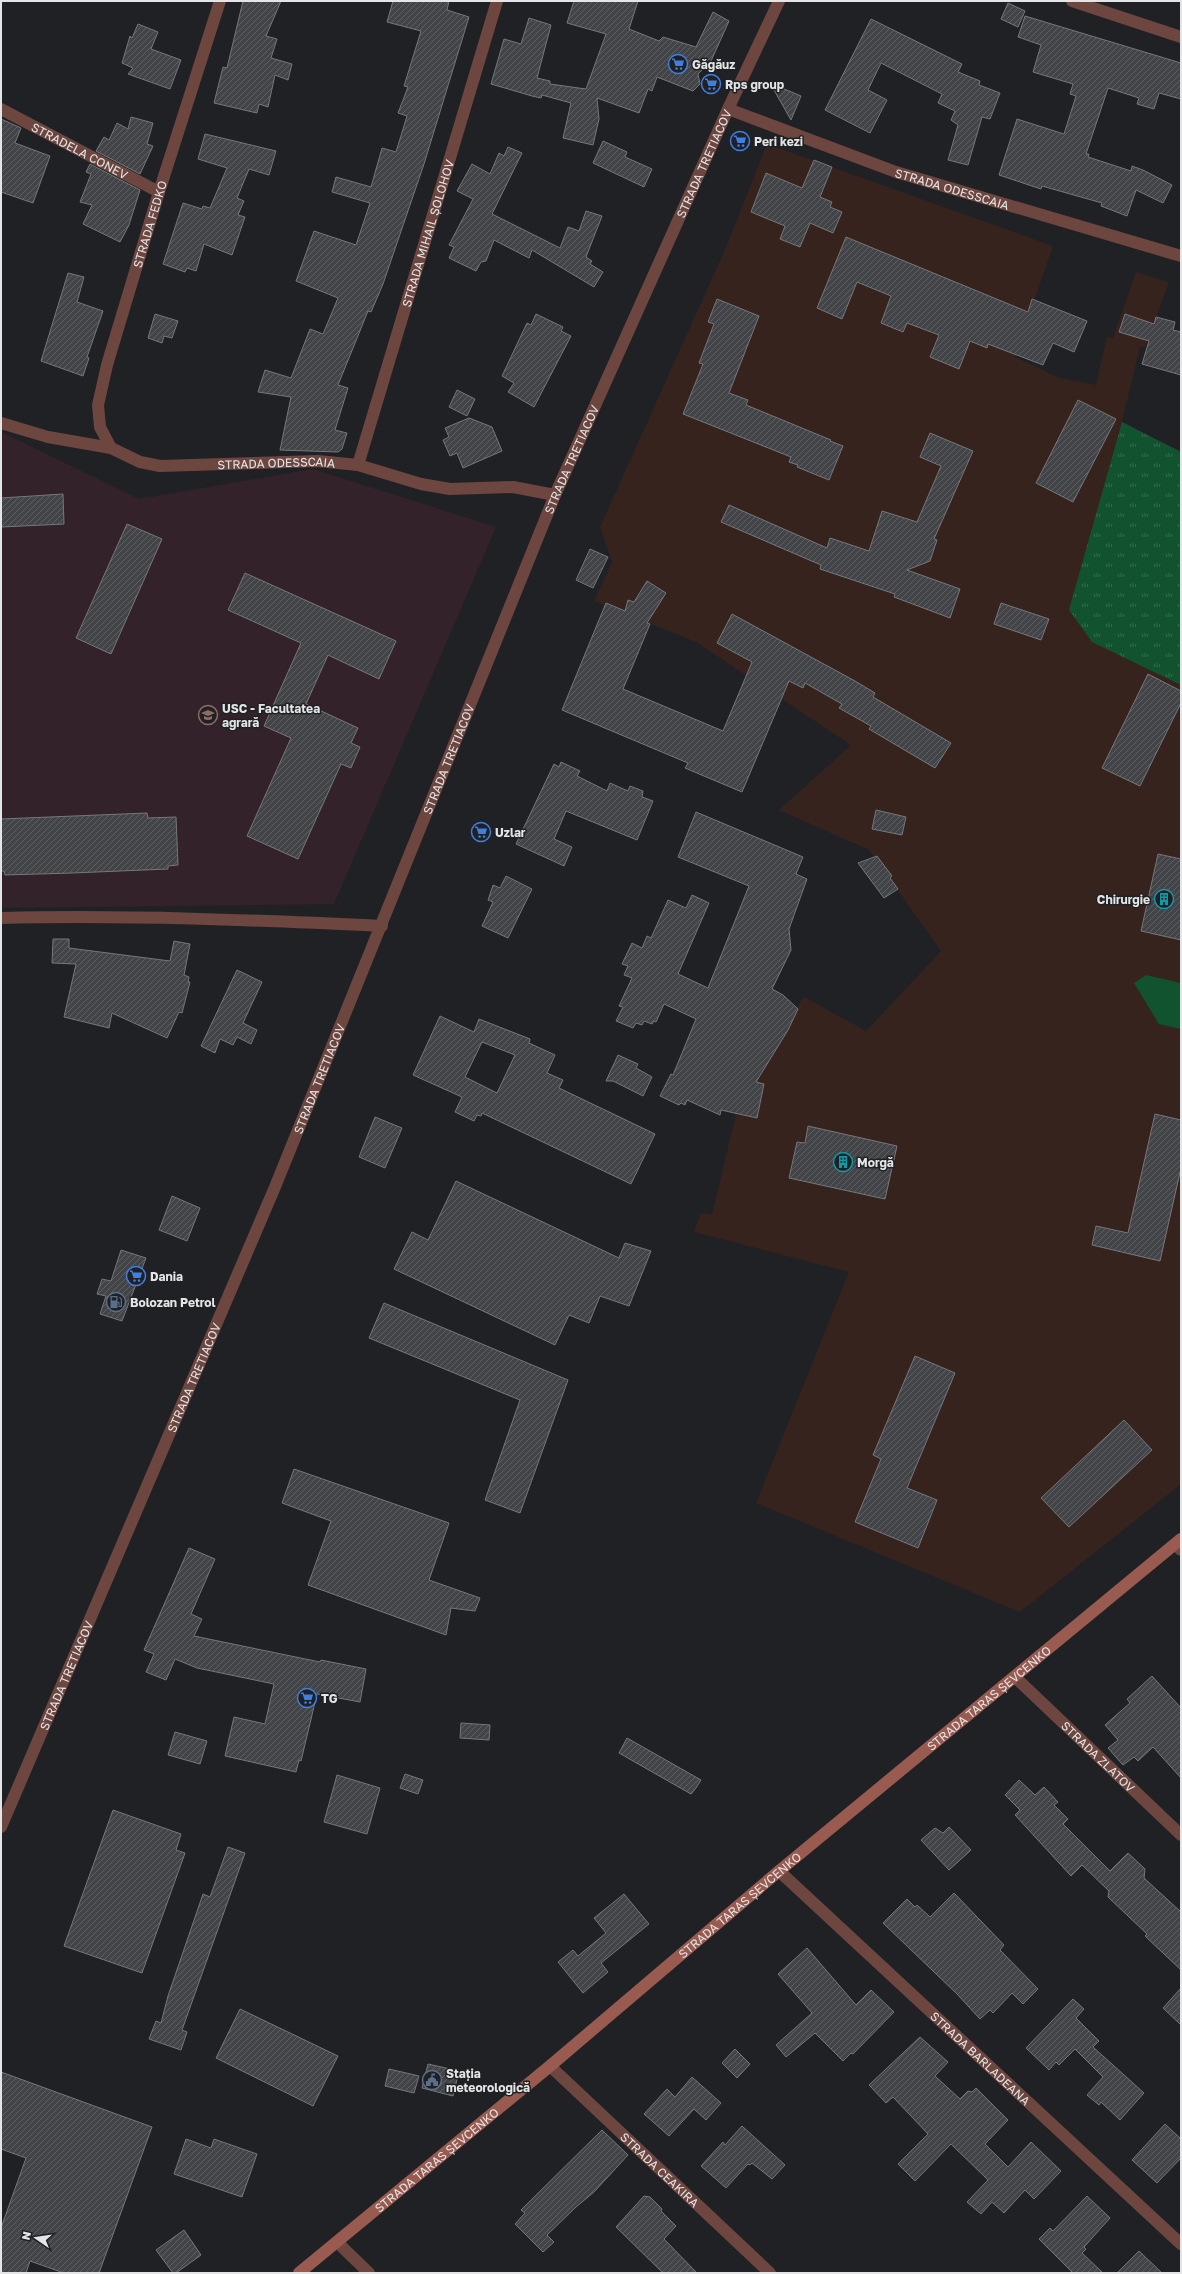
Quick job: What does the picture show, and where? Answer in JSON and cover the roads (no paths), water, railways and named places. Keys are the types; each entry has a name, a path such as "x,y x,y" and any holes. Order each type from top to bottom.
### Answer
{"main road":[{"name":"STRADA TARAS ȘEVCENKO","path":"299,2273 550,2066 779,1871 1015,1677 1179,1545"}],"street":[{"name":"STRADA FEDKO","path":"111,448 100,427 98,406 107,365 159,192 220,1"},
{"name":"STRADA MIHAIL ȘOLOHOV","path":"358,465 498,1"},
{"name":"STRADA TRETIACOV","path":"1,1827 275,1187 382,926 555,495 728,109 779,1"},
{"path":"1072,1 1181,38"},
{"name":"STRADELA CONEV","path":"1,108 159,192"},
{"name":"STRADA ODESSCAIA","path":"728,109 896,172 1181,256"},
{"name":"STRADA ODESSCAIA","path":"1,423 48,437 111,448 140,462 160,466 318,461 358,465 422,484 450,489 512,487 555,495"},
{"path":"1,918 83,916 230,919 382,926"},
{"name":"STRADA ZLATOV","path":"1015,1677 1181,1835"},
{"name":"STRADA BARLADEANA","path":"779,1871 1181,2244"},
{"name":"STRADA CEAKIRA","path":"550,2066 770,2273"},
{"path":"337,2242 369,2273"}],"place":[{"name":"Găgăuz","path":"678,64"},
{"name":"Rps group","path":"711,84"},
{"name":"Peri kezi","path":"740,141"},
{"name":"USC - Facultatea agrară","path":"208,715"},
{"name":"Uzlar","path":"481,832"},
{"name":"Chirurgie","path":"1164,899"},
{"name":"Morgă","path":"843,1162"},
{"name":"Dania","path":"136,1276"},
{"name":"Bolozan Petrol","path":"116,1302"},
{"name":"TG","path":"307,1698"},
{"name":"Stația meteorologică","path":"432,2080"}]}
